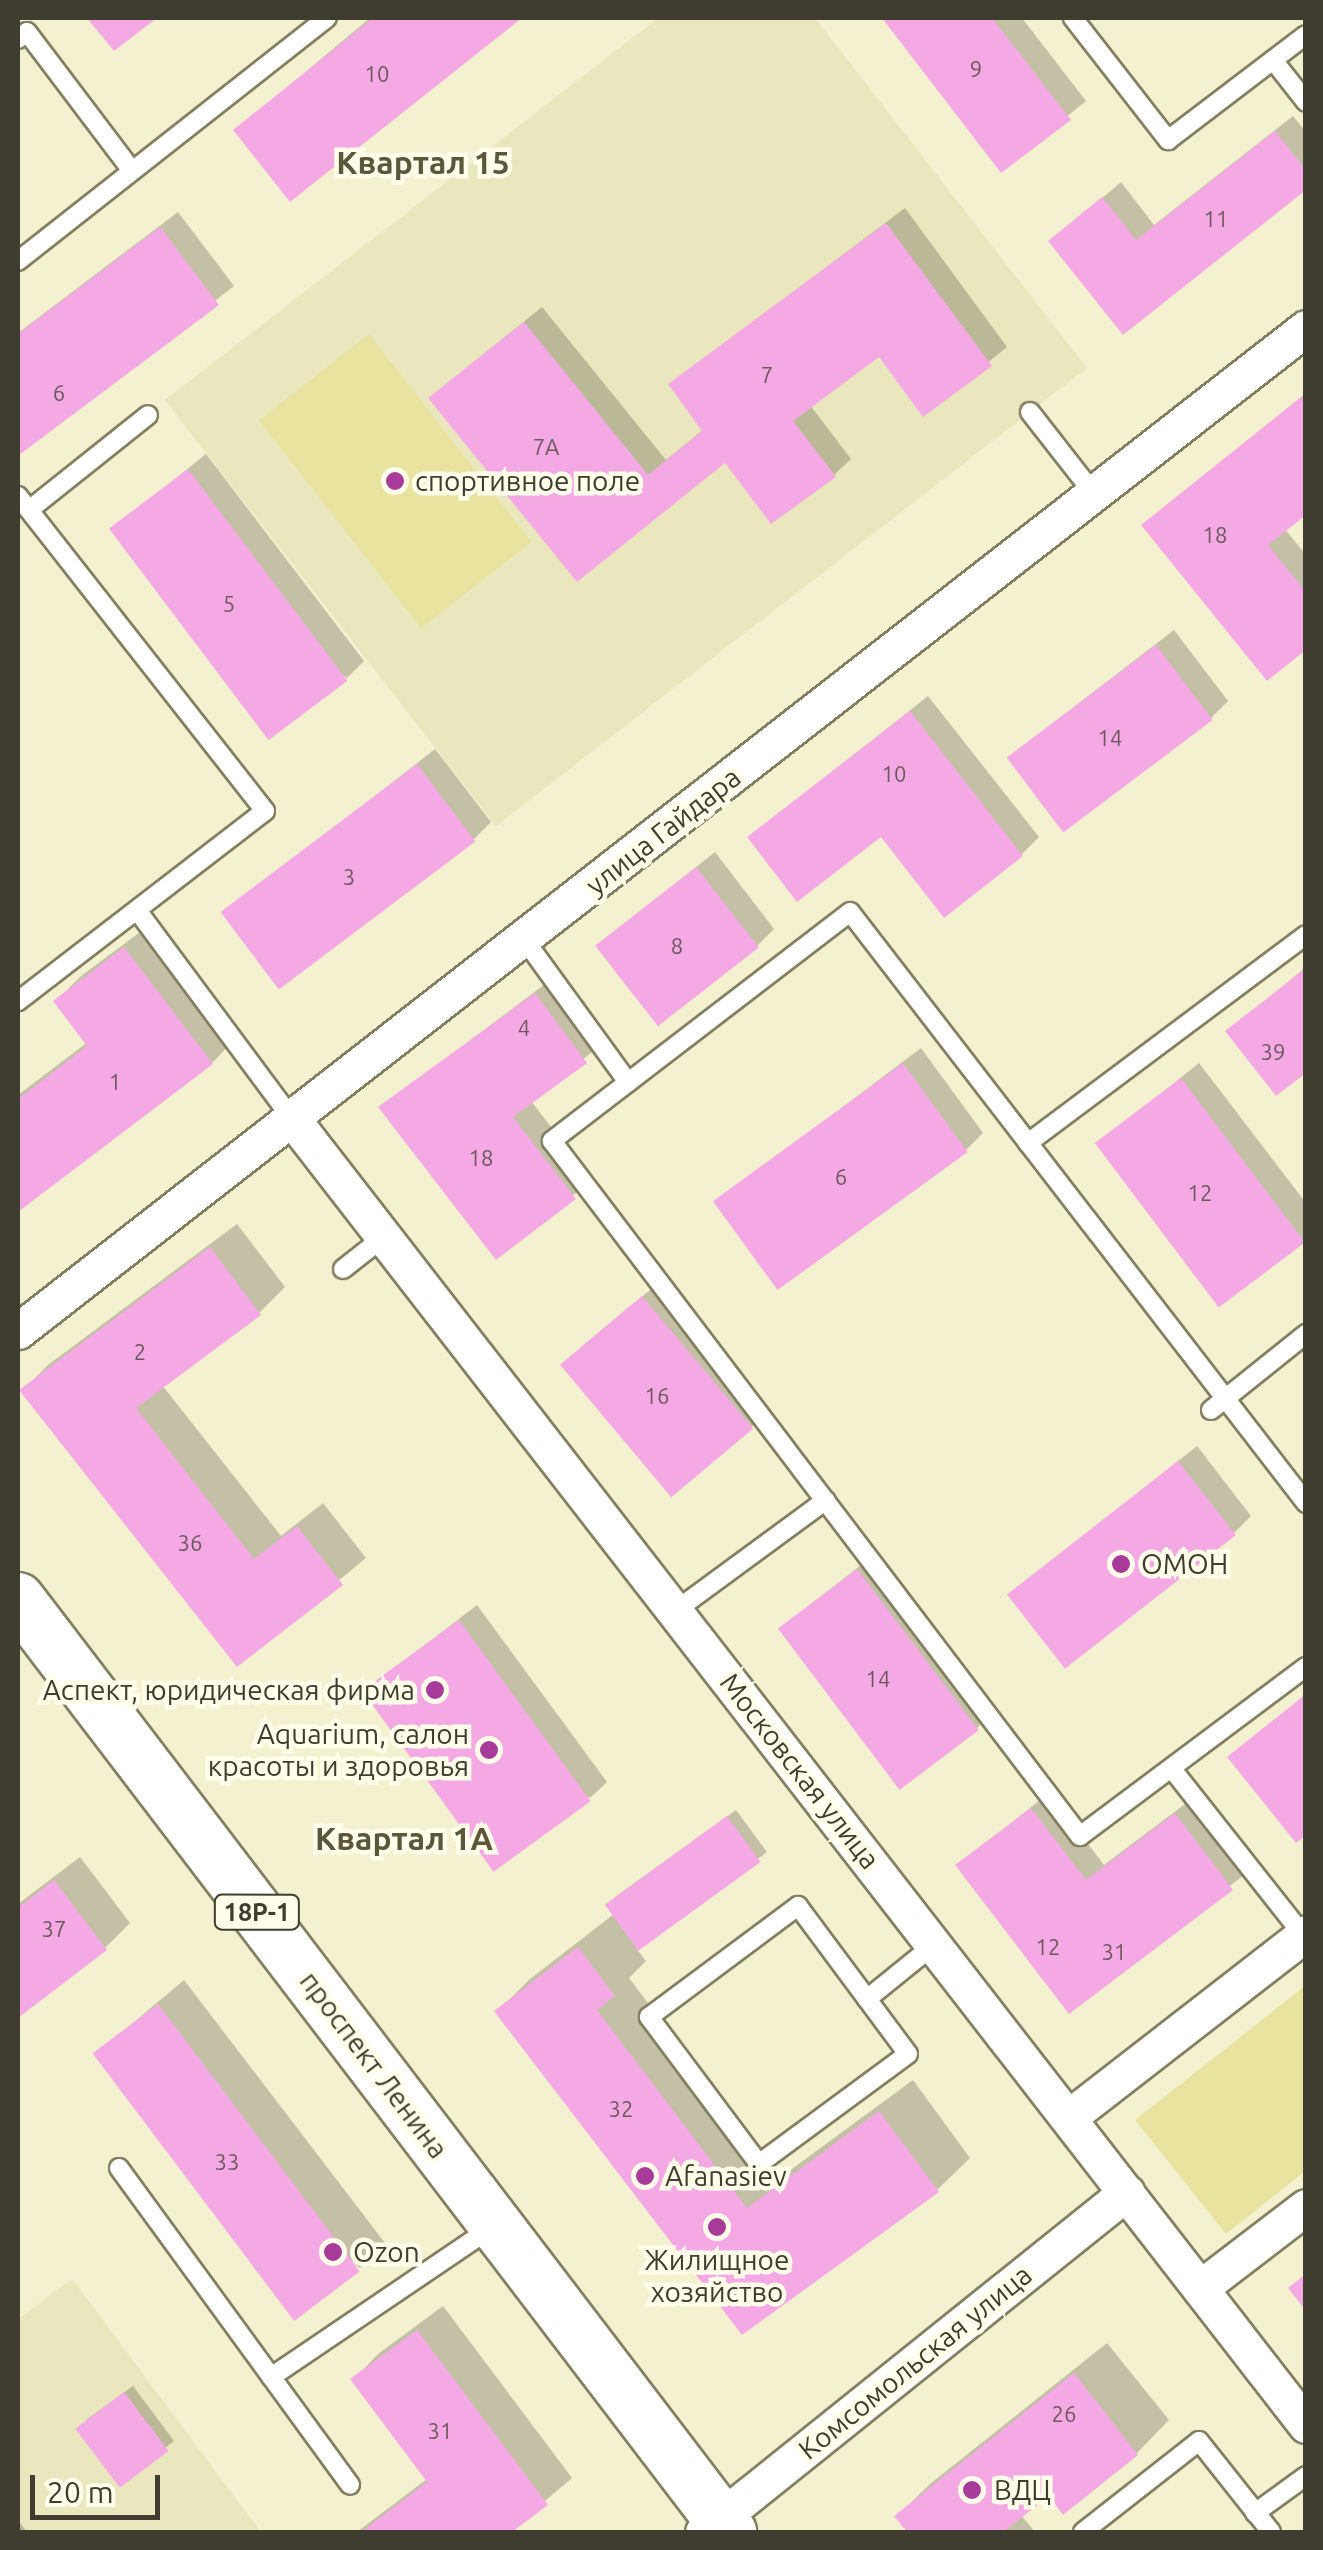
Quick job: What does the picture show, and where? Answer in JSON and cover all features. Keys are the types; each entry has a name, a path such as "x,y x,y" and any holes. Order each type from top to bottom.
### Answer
{"main road":[{"name":"проспект Ленина","path":"18,1599 496,2225 718,2528"}],"street":[{"name":"улица Гайдара","path":"18,1332 1306,328"},
{"name":"Московская улица","path":"293,1120 1306,2425"},
{"path":"1069,2117 1304,1934"},
{"name":"Комсомольская улица","path":"718,2528 1127,2192"},
{"path":"1200,2288 1306,2207"}],"lane":[{"path":"18,262 327,18"},
{"path":"1074,18 1168,140 1306,35"},
{"path":"18,39 26,32 132,171"},
{"path":"1273,60 1306,102"},
{"path":"1030,412 1094,494"},
{"path":"18,1001 265,811 23,503 148,415"},
{"path":"137,910 293,1120"},
{"path":"1306,1503 1218,1405 1028,1144 850,912 552,1141 1080,1836 1306,1666"},
{"path":"1028,1144 1306,935"},
{"path":"524,939 628,1082"},
{"path":"343,1269 385,1236"},
{"path":"1218,1405 1306,1334"},
{"path":"675,1611 826,1500"},
{"path":"1172,1770 1304,1934"},
{"path":"798,1906 867,1999 908,2054 759,2164 649,2017 798,1906"},
{"path":"867,1999 935,1944"},
{"path":"119,2168 350,2485"},
{"path":"271,2376 496,2225"},
{"path":"1083,2532 1199,2441 1271,2532"},
{"path":"1256,2513 1306,2476"}],"shaded area":[{"path":"658,18 815,18 1087,368 496,826 165,400"},
{"name":"спортивное поле","path":"369,334 532,542 421,628 259,420"},
{"path":"1305,1986 1305,2171 1226,2234 1135,2120"},
{"path":"72,2279 261,2532 18,2532 18,2319"}],"building":[{"path":"87,18 157,18 114,51"},
{"path":"373,18 522,18 290,202 233,130"},
{"path":"882,18 992,18 1071,120 1001,173"},
{"path":"1275,131 1306,170 1306,190 1123,335 1048,241 1102,197 1136,240"},
{"path":"886,223 992,366 923,417 879,357 793,421 836,477 771,524 725,463 577,582 428,398 524,322 648,475 702,431 668,384"},
{"path":"160,227 219,305 19,455 18,334"},
{"path":"1301,397 1306,402 1306,515 1268,545 1306,592 1306,650 1267,681 1141,525"},
{"path":"188,469 347,681 268,740 109,529"},
{"path":"1156,645 1213,720 1063,833 1007,758"},
{"path":"910,711 1023,856 944,918 881,837 797,902 747,837"},
{"path":"417,764 475,841 279,990 221,912"},
{"path":"696,867 759,947 658,1026 595,946"},
{"path":"124,947 213,1064 18,1212 18,1099 87,1046 53,1001"},
{"path":"1306,968 1306,1073 1276,1096 1225,1031"},
{"path":"535,993 587,1063 513,1117 576,1199 496,1260 378,1107"},
{"path":"903,1063 968,1152 778,1290 713,1201"},
{"path":"1181,1078 1305,1243 1219,1308 1095,1143"},
{"path":"210,1247 261,1315 136,1408 254,1559 297,1526 343,1585 237,1667 19,1390"},
{"path":"642,1296 753,1429 671,1497 560,1365"},
{"name":"ОМОН","path":"1178,1461 1236,1535 1065,1669 1007,1595"},
{"path":"857,1569 979,1730 900,1790 778,1629"},
{"path":"459,1620 591,1801 494,1872 362,1691"},
{"path":"1306,1694 1306,1835 1296,1843 1227,1757"},
{"path":"1031,1808 1086,1880 1175,1813 1233,1890 1069,2014 955,1865"},
{"path":"727,1816 761,1862 638,1951 605,1905"},
{"path":"54,1880 107,1950 18,2018 18,1908"},
{"path":"578,1947 615,1996 597,2010 747,2208 879,2111 939,2192 742,2335 494,2011"},
{"path":"158,2004 360,2272 294,2321 93,2053"},
{"path":"1306,2274 1306,2311 1288,2288"},
{"path":"417,2330 548,2505 512,2532 361,2532 427,2482 350,2379"},
{"path":"1074,2373 1138,2455 1063,2515 1049,2496 1003,2532 907,2532 894,2516"},
{"path":"124,2392 169,2451 120,2488 75,2429"}],"place":[{"name":"спортивное поле","path":"395,481"},
{"name":"ОМОН","path":"1121,1564"},
{"name":"Аспект, юридическая фирма","path":"435,1690"},
{"name":"Aquarium, салон красоты и здоровья","path":"489,1750"},
{"name":"Afanasiev","path":"645,2176"},
{"name":"Жилищное хозяйство","path":"717,2227"},
{"name":"Ozon","path":"333,2252"},
{"name":"ВДЦ","path":"972,2490"}],"district":[{"name":"Квартал 15","path":"423,162"},
{"name":"Квартал 1А","path":"404,1838"}]}
